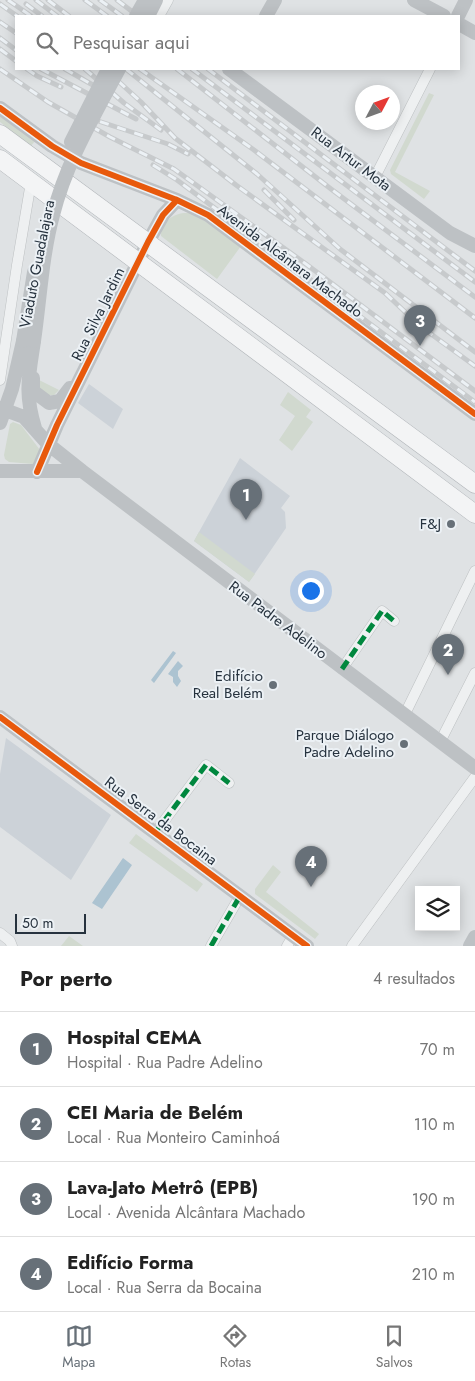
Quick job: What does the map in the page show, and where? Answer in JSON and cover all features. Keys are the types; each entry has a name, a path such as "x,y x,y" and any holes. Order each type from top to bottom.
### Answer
{"highway":[{"path":"0,134 475,484"},
{"path":"0,159 475,514"}],"street":[{"path":"138,0 158,15"},
{"path":"136,15 144,0"},
{"path":"148,15 156,0"},
{"path":"160,15 168,0"},
{"path":"267,15 275,0"},
{"path":"414,0 442,15"},
{"path":"458,15 466,0"},
{"path":"460,25 475,33"},
{"name":"Viaduto Guadalajara","path":"36,428 29,405 27,388 30,370 28,341 43,220 52,186 79,124 107,70"},
{"name":"Viaduto Guadalajara","path":"0,423 2,409 12,389 28,341 52,216 61,189 72,160 118,70"},
{"name":"Rua Artur Mota","path":"235,70 450,233 475,246"},
{"path":"375,177 429,70"},
{"name":"Avenida Alcântara Machado","path":"0,108 52,146 81,162 177,200 208,215 475,414"},
{"path":"0,380 16,265 31,182"},
{"name":"Rua Silva Jardim","path":"37,472 48,444 148,242 163,215 177,200"},
{"path":"30,370 33,374 33,391 49,403 60,401 73,383 80,380"},
{"path":"2,409 20,415 36,428"},
{"name":"Rua Padre Adelino","path":"36,428 48,444 82,471 475,768"},
{"path":"0,471 82,471"},
{"path":"404,716 475,571"},
{"path":"342,669 382,611 394,621"},
{"path":"440,742 475,673"},
{"name":"Rua Serra da Bocaina","path":"0,717 240,896 290,941 307,946"},
{"path":"155,833 206,765 229,783"},
{"path":"352,946 475,777"},
{"path":"211,946 240,896"},
{"path":"0,933 12,946"},
{"path":"470,946 475,937"}],"shaded area":[{"path":"429,93 434,95 395,172 430,191 424,199 391,174 390,170"},
{"path":"0,114 35,141 31,146 0,122"},
{"path":"184,213 193,213 241,246 217,279 161,236 165,223 171,217"},
{"path":"37,379 59,390 54,395 46,395 36,386"},
{"path":"89,384 123,409 113,429 78,403"},
{"path":"288,392 311,410 306,417 313,422 292,451 279,440 295,416 280,405"},
{"path":"13,422 21,425 40,450 33,464 9,462 5,459 4,455 10,424"},
{"path":"240,458 290,496 281,508 285,512 286,528 249,582 194,541"},
{"path":"199,532 255,574 249,582 194,541"},
{"path":"6,738 111,815 71,880 0,827 0,774"},
{"path":"136,834 203,884 197,892 129,843"},
{"path":"273,865 281,872 266,892 319,934 315,939 255,894 255,889"},
{"path":"69,936 83,946 61,946"}],"water":[{"path":"173,651 176,653 154,683 151,680"},
{"path":"178,661 183,666 178,671 181,681 177,687 173,682 173,677 168,674"},
{"path":"123,858 132,865 102,909 92,903"}],"railway":[{"path":"8,0 30,15"},
{"path":"36,0 56,15"},
{"path":"48,0 68,15"},
{"path":"85,0 106,15"},
{"path":"100,0 121,15"},
{"path":"117,0 137,15"},
{"path":"0,4 16,15"},
{"path":"26,4 41,15"},
{"path":"0,22 15,32"},
{"path":"0,38 15,49"},
{"path":"0,49 15,60"},
{"path":"0,69 48,102 110,137 174,169 306,264 475,391"},
{"path":"28,70 61,87"},
{"path":"43,70 136,119"},
{"path":"67,70 98,88"},
{"path":"86,70 124,103 161,130"},
{"path":"106,70 141,102 175,138 236,185 385,293 420,326 475,366"},
{"path":"127,70 257,174 340,249 475,352"},
{"path":"141,70 254,150 475,318"},
{"path":"178,70 331,189 475,297"},
{"path":"193,70 475,282"},
{"path":"209,70 475,271"},
{"path":"83,116 168,144 188,154"},
{"path":"153,165 177,180 475,402"},
{"path":"264,190 294,220"}],"marked path":[{"path":"342,669 382,611 394,621"},
{"path":"155,833 206,765 229,783"},
{"path":"211,946 240,896"}],"cycle path":[{"path":"0,108 52,146 81,163 177,200 208,215 475,414"},
{"path":"37,472 57,425 148,242 163,215 177,200"},
{"path":"0,717 307,946"}],"place":[{"name":"Lava-Jato Metrô (EPB)","path":"420,346"},
{"name":"Hospital CEMA","path":"246,520"},
{"name":"F&J","path":"451,524"},
{"name":"CEI Maria de Belém","path":"448,675"},
{"name":"Edifício Real Belém","path":"273,685"},
{"name":"Parque Diálogo Padre Adelino","path":"404,744"},
{"name":"Edifício Forma","path":"311,887"}]}
